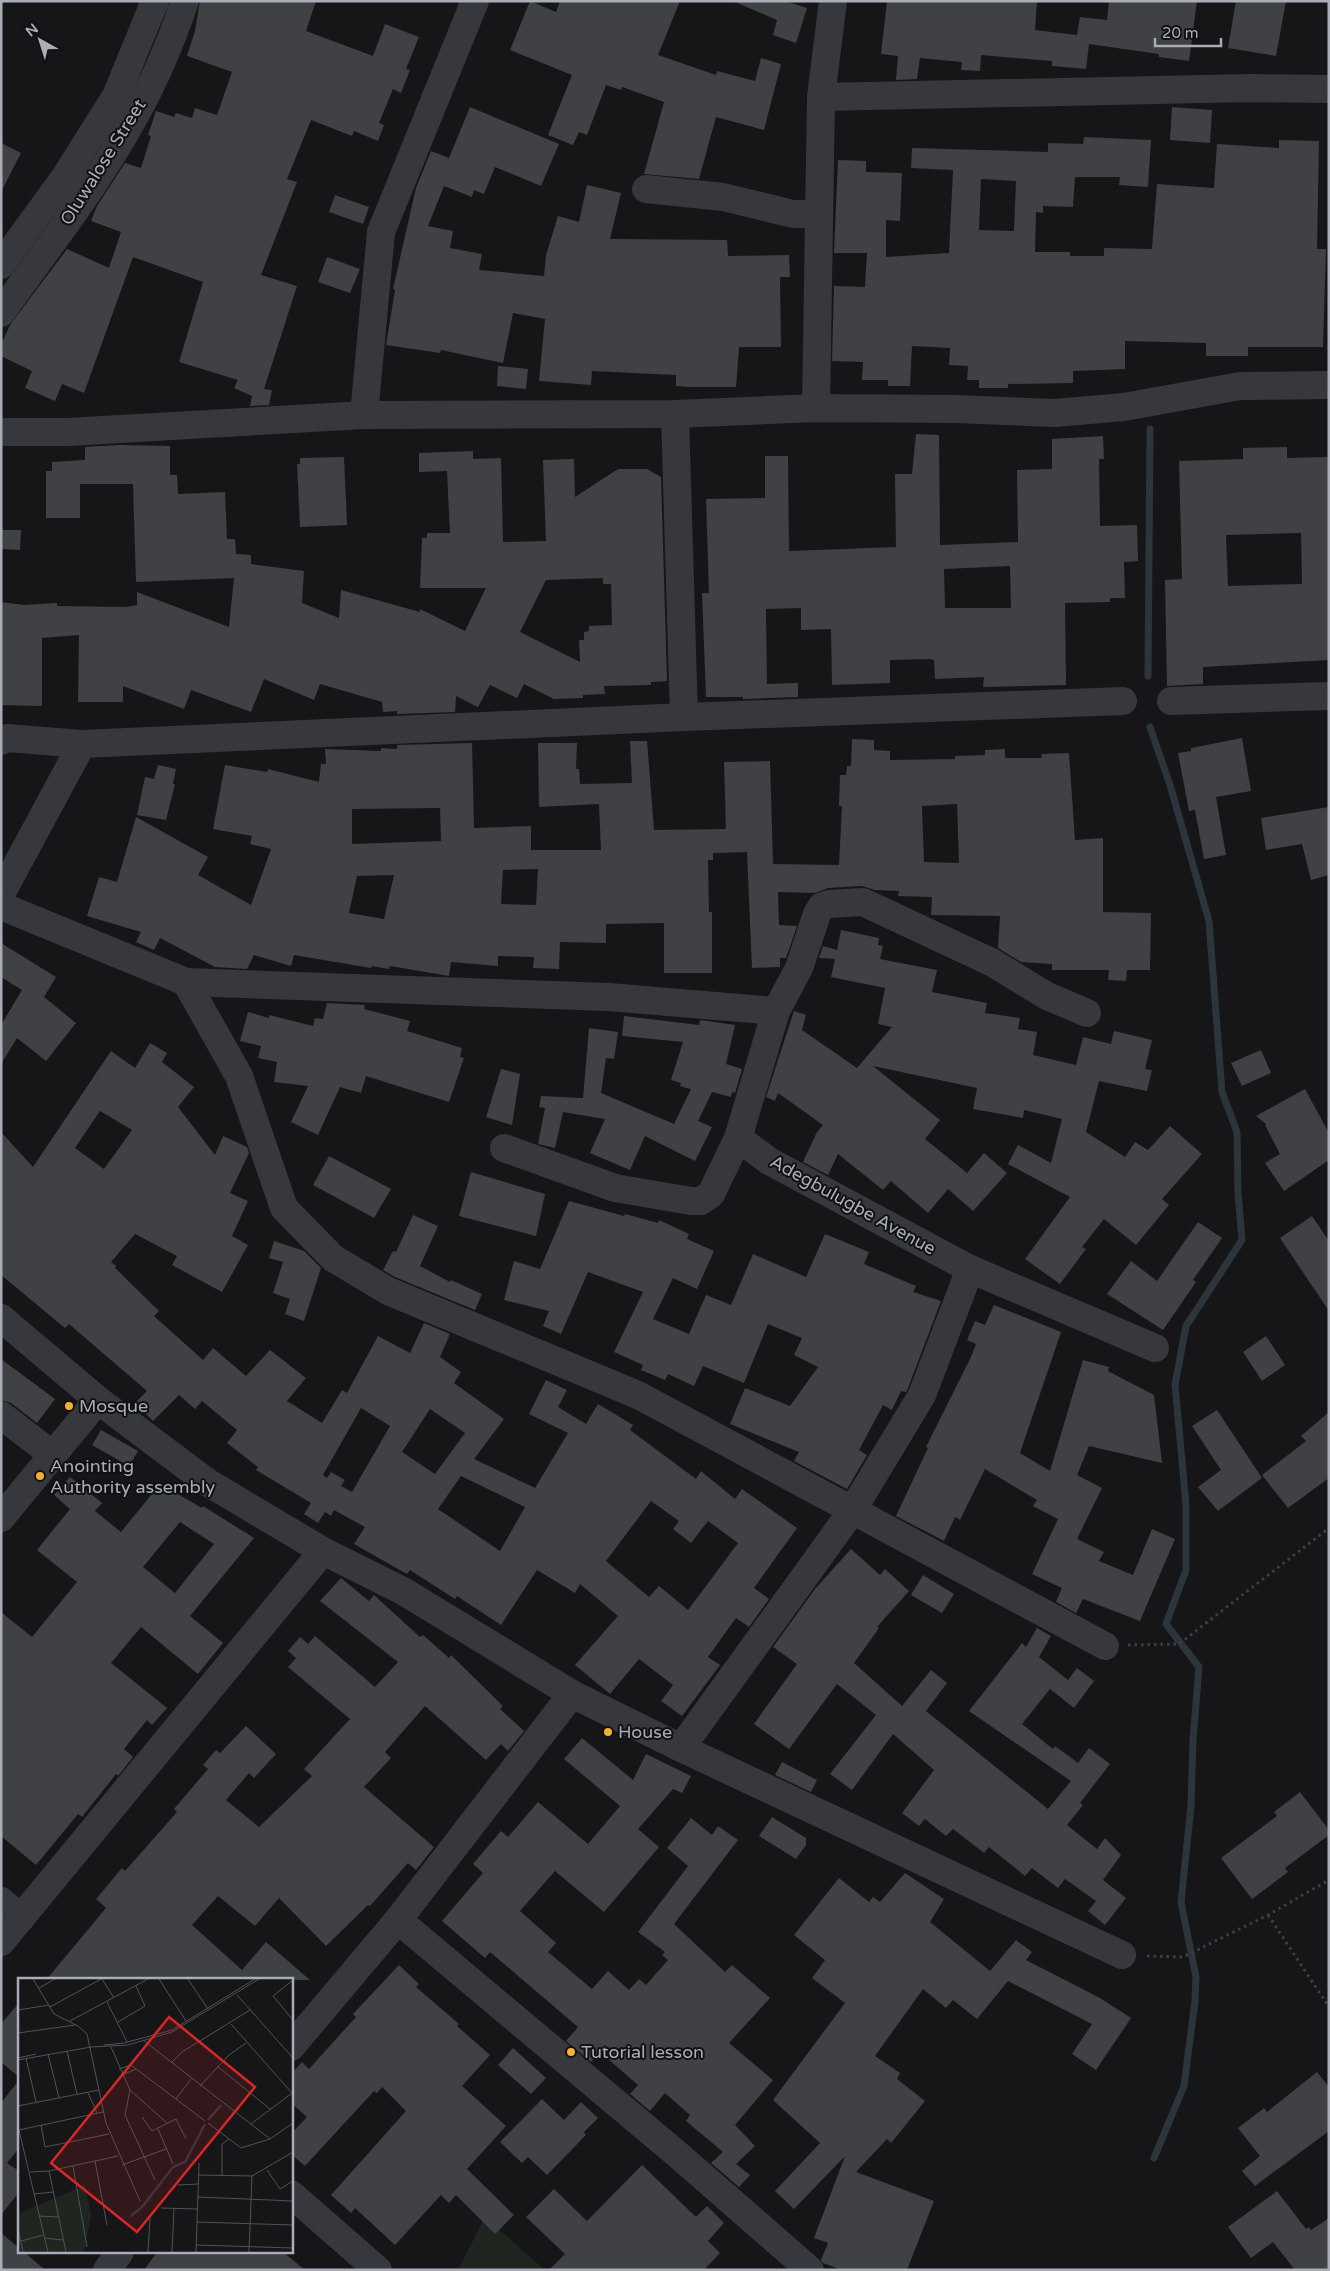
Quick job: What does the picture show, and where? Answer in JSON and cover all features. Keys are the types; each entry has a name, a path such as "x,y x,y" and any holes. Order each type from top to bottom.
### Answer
{"street":[{"name":"Oluwalose Street","path":"1,265 65,177 116,96 155,1"},
{"name":"Oluwalose Street","path":"1,313 86,192 138,112 186,1"},
{"path":"364,416 381,232 474,1"},
{"path":"816,408 821,96 834,1"},
{"path":"821,96 1250,88 1329,89"},
{"path":"646,189 723,197 793,214 819,214"},
{"path":"1,432 67,432 364,416 675,414 816,408 957,409 1055,413 1124,407 1240,386 1329,385"},
{"path":"675,414 684,717"},
{"path":"1171,701 1329,696"},
{"path":"1,741 8,738 82,744 684,717 1123,701"},
{"path":"1,894 82,744"},
{"path":"504,1148 615,1188 691,1202 701,1201 711,1194 738,1138 776,1010 799,968 817,914 822,906 864,902 993,964 1047,996 1087,1013"},
{"path":"1,906 186,982 609,997 776,1010"},
{"path":"186,982 239,1076 284,1208 333,1258 388,1291 638,1395 1105,1646"},
{"name":"Adegbulugbe Avenue","path":"738,1138 769,1161 970,1269 1156,1348"},
{"path":"681,1748 852,1511 922,1395 970,1269"},
{"path":"1,1318 98,1400 207,1482 323,1551 403,1591 572,1694 681,1748 1122,1955"},
{"path":"1,1518 98,1400"},
{"path":"1,1415 53,1455"},
{"path":"1,1942 11,1910 323,1551"},
{"path":"292,2046 398,1920 572,1694"},
{"path":"398,1920 676,2154 810,2270"},
{"path":"292,2195 378,2270"},
{"path":"107,2270 119,2254"}],"path":[{"path":"1105,1646 1179,1644 1329,1528"},
{"path":"1122,1955 1183,1957 1194,1950 1268,1916 1329,1880"},
{"path":"1268,1916 1329,2007"}],"shaded area":[{"path":"485,2217 545,2270 458,2270"}],"building":[{"path":"200,1 316,1 306,31 373,56 385,24 419,37 406,69 410,70 401,93 393,89 379,123 384,125 378,141 354,131 352,136 311,120 287,179 297,182 261,275 297,286 264,389 272,390 269,405 250,406 252,396 234,388 238,380 179,362 203,282 133,257 84,393 62,384 55,401 25,388 32,371 1,356 1,345 10,325 67,249 109,268 121,232 91,221 97,206 125,163 141,168 151,136 148,135 156,111 174,117 176,113 192,118 195,108 217,115 232,72 187,56 195,31"},
{"path":"530,1 556,12 560,1 680,1 658,55 716,75 717,71 755,81 761,58 781,64 764,130 716,117 699,179 644,174 664,102 622,87 621,90 606,85 587,135 579,132 573,145 548,135 572,75 510,50"},
{"path":"733,1 785,1 807,8 796,43 773,35 777,20"},
{"path":"887,1 1037,1 1035,30 1077,35 1080,17 1107,20 1109,1 1197,1 1189,61 1159,57 1159,54 1089,44 1086,69 1052,66 1052,61 981,55 980,71 961,70 962,62 920,58 917,79 896,80 898,56 881,54"},
{"path":"1236,1 1286,1 1276,56 1228,48"},
{"path":"470,107 559,144 541,186 495,167 484,194 474,190 472,197 444,186 428,226 453,231 450,248 482,254 479,270 544,276 546,255 558,216 579,222 587,185 621,193 610,239 727,240 728,256 789,255 790,277 780,277 781,347 739,347 736,387 689,387 676,386 676,375 592,371 591,385 539,381 545,319 513,313 503,363 441,350 440,353 386,345 395,290 393,289 416,188 431,151 449,158"},
{"path":"1172,107 1212,110 1210,143 1170,140"},
{"path":"1084,137 1151,140 1148,187 1119,185 1120,177 1075,177 1073,207 1043,206 1043,213 1036,212 1035,252 1070,252 1070,256 1104,256 1104,248 1152,249 1157,184 1214,188 1217,144 1279,148 1279,140 1319,141 1317,249 1326,249 1323,347 1248,347 1248,356 1206,356 1206,343 1125,341 1125,369 1073,371 1073,383 1008,384 1008,388 979,388 979,380 967,380 968,366 949,365 950,348 912,346 910,386 888,386 888,380 862,380 863,362 832,361 834,286 865,287 867,253 834,253 838,160 866,161 866,172 902,173 900,221 886,220 886,257 949,253 953,170 911,168 912,148 1048,152 1048,143 1083,144","holes":["981,179 1016,181 1014,231 979,230"]},
{"path":"1,143 21,153 1,192"},
{"path":"335,195 369,207 363,224 329,212"},
{"path":"327,257 360,269 350,293 318,282"},
{"path":"498,366 528,369 526,389 497,386"},
{"path":"916,434 939,435 940,545 1018,542 1017,470 1052,469 1052,439 1103,436 1104,459 1099,459 1100,526 1137,525 1138,561 1124,562 1125,598 1110,598 1110,602 1065,603 1066,685 983,687 984,677 935,679 934,660 930,659 890,660 890,683 832,685 831,629 801,630 801,608 766,609 767,684 798,683 798,697 743,699 743,697 706,697 702,593 709,593 706,499 765,498 765,456 788,456 789,551 896,547 895,474 912,474","holes":["1010,566 1011,608 945,608 944,569"]},
{"path":"119,445 170,446 170,475 177,475 178,494 225,492 227,539 235,539 236,554 251,555 251,564 304,571 302,603 339,618 341,590 420,612 420,609 465,631 486,588 420,588 422,538 427,538 427,533 450,533 447,471 419,472 419,453 473,451 473,459 501,458 503,542 546,541 543,460 574,459 575,497 618,469 647,469 661,477 667,681 651,682 651,685 604,686 605,694 583,695 583,698 554,699 524,684 517,698 490,685 478,707 456,696 455,712 397,714 397,711 383,712 382,702 320,684 314,700 264,679 251,712 191,690 184,709 123,686 123,702 78,702 79,635 42,638 42,706 1,705 1,602 24,605 57,603 57,606 126,607 137,605 137,592 229,627 234,578 136,582 133,484 80,484 80,518 46,518 46,471 52,471 52,462 85,460 85,447","holes":["603,578 603,584 611,584 612,625 589,626 589,631 584,632 584,640 579,640 580,662 520,632 546,580"]},
{"path":"1287,447 1287,458 1329,457 1329,660 1203,667 1203,684 1167,686 1165,580 1182,579 1179,461 1243,459 1243,448","holes":["1301,533 1302,584 1228,586 1226,535"]},
{"path":"344,457 347,525 300,527 297,464 300,464 300,458"},
{"path":"1,530 21,530 20,550 1,549"},
{"path":"1242,738 1251,791 1216,797 1226,855 1204,859 1195,810 1189,811 1178,753 1191,751 1191,748"},
{"path":"852,739 874,740 874,750 890,751 890,760 955,759 955,756 985,755 985,750 1005,749 1005,758 1042,758 1041,754 1069,753 1075,840 1103,838 1103,912 1151,913 1150,970 1127,970 1126,981 1108,980 1109,970 1052,970 1052,964 1021,962 998,948 1000,916 931,915 932,897 898,896 899,891 875,890 862,886 828,888 815,893 778,892 779,925 797,926 786,958 780,958 780,967 752,968 747,852 713,853 713,860 708,860 709,912 712,912 712,973 664,973 664,923 606,924 606,943 560,942 559,969 533,968 534,957 498,956 498,966 451,962 449,976 390,966 389,969 372,966 371,968 294,955 291,966 254,955 247,969 215,967 160,938 154,950 136,942 141,932 87,916 99,877 117,882 136,817 208,857 198,875 251,905 271,849 250,844 252,836 213,829 225,765 267,772 268,769 319,782 321,764 326,764 325,749 381,751 381,748 397,749 397,745 472,743 474,828 531,826 531,850 601,850 599,804 539,807 538,743 577,743 576,769 579,769 580,784 632,783 630,741 647,741 654,830 726,829 724,762 770,761 773,864 839,865 842,806 839,806 840,775 846,775 847,766 851,766","holes":["957,804 959,863 924,862 922,806","440,808 441,841 352,844 352,809","538,869 536,905 501,904 503,870","394,875 384,919 349,913 357,876"]},
{"path":"158,765 176,769 173,784 175,784 166,820 137,815 145,777 154,779"},
{"path":"1329,807 1329,875 1311,880 1302,844 1266,850 1261,818"},
{"path":"841,930 879,938 878,945 883,946 880,959 937,970 932,992 987,1003 985,1013 1020,1018 1018,1029 1037,1032 1033,1055 1076,1065 1083,1037 1111,1044 1114,1031 1152,1040 1145,1069 1152,1070 1147,1091 1099,1081 1086,1132 1125,1157 1135,1142 1148,1150 1170,1126 1202,1154 1162,1199 1169,1205 1136,1245 1104,1219 1082,1247 1086,1249 1060,1284 1025,1259 1070,1197 1008,1164 1018,1145 1051,1163 1062,1119 1024,1110 1023,1118 973,1109 977,1088 873,1066 940,1120 925,1139 967,1173 984,1153 1007,1173 973,1211 948,1189 928,1213 891,1181 883,1190 838,1154 828,1175 803,1162 817,1132 823,1125 778,1093 775,1101 766,1097 794,1011 806,1015 802,1030 857,1068 892,1027 878,1024 885,988 831,977 835,959 819,958 823,946 837,950"},
{"path":"1,943 56,977 44,997 76,1023 46,1061 17,1038 1,1064 1,1025 22,990 1,977"},
{"path":"327,1003 365,1005 364,1009 410,1021 407,1031 462,1048 460,1057 464,1058 449,1102 366,1076 361,1093 340,1087 318,1135 291,1122 308,1086 274,1082 277,1062 258,1058 261,1046 240,1041 248,1012 313,1026 315,1018 323,1019"},
{"path":"624,1016 699,1025 700,1020 735,1025 726,1064 742,1069 735,1093 732,1092 731,1097 712,1092 698,1121 712,1127 695,1161 645,1136 630,1170 590,1153 605,1119 563,1112 555,1148 538,1144 545,1108 539,1107 541,1096 583,1098 589,1028 618,1032 614,1059 606,1058 601,1093 674,1124 691,1089 680,1086 681,1083 671,1080 683,1042 622,1036"},
{"path":"150,1043 167,1053 162,1062 194,1087 178,1107 215,1155 223,1136 247,1147 249,1153 230,1193 248,1201 232,1236 248,1245 222,1292 172,1265 177,1256 135,1234 111,1262 159,1311 154,1316 203,1360 213,1348 246,1376 270,1350 306,1378 287,1401 322,1423 342,1390 347,1393 378,1336 410,1353 424,1323 450,1334 440,1357 461,1372 454,1383 504,1419 474,1459 535,1488 568,1433 529,1414 546,1380 567,1390 558,1407 586,1424 598,1404 633,1425 630,1430 696,1479 701,1471 735,1499 742,1489 797,1528 754,1588 769,1599 749,1627 736,1618 708,1657 720,1665 682,1716 661,1701 673,1685 639,1659 610,1694 575,1665 618,1616 580,1584 575,1593 537,1570 501,1625 457,1596 455,1599 410,1570 407,1574 354,1544 365,1527 334,1510 331,1516 325,1512 318,1523 304,1514 311,1503 256,1470 258,1467 227,1443 237,1430 202,1401 195,1409 179,1395 153,1421 135,1403 147,1391 69,1324 65,1328 1,1275 1,1132 33,1167 111,1051 135,1068","holes":["100,1111 132,1130 104,1169 75,1148","361,1408 390,1426 352,1492 341,1486 345,1480 331,1472 327,1478 323,1475","430,1409 465,1433 435,1474 402,1452","461,1476 525,1507 500,1551 438,1509","651,1501 679,1521 673,1529 691,1543 708,1521 738,1543 688,1610 659,1586 649,1597 606,1561"]},
{"path":"1261,1050 1271,1073 1242,1086 1231,1063"},
{"path":"501,1069 520,1074 512,1125 486,1117"},
{"path":"1305,1089 1329,1133 1329,1160 1284,1191 1265,1163 1280,1154 1266,1124 1256,1116"},
{"path":"329,1156 391,1189 374,1218 313,1185"},
{"path":"471,1172 545,1194 536,1236 459,1216"},
{"path":"569,1201 624,1216 625,1214 658,1223 659,1220 689,1234 687,1239 714,1251 697,1289 673,1278 653,1319 689,1334 706,1295 731,1305 753,1254 806,1277 825,1234 869,1252 864,1264 916,1286 913,1292 941,1301 906,1392 901,1391 892,1410 883,1405 859,1450 867,1455 847,1489 794,1461 799,1452 730,1424 745,1388 790,1406 818,1367 794,1355 802,1338 768,1324 744,1383 703,1366 694,1386 668,1374 665,1380 641,1370 643,1365 614,1352 643,1292 588,1272 561,1334 543,1326 549,1311 504,1300 514,1261 540,1269"},
{"path":"413,1215 438,1226 420,1266 450,1282 451,1280 482,1294 475,1310 395,1277 383,1270 393,1251 396,1252"},
{"path":"1312,1216 1329,1241 1329,1311 1280,1238"},
{"path":"1198,1222 1222,1238 1193,1280 1196,1282 1163,1330 1107,1294 1131,1261 1157,1281"},
{"path":"274,1241 304,1251 321,1268 304,1321 285,1314 290,1299 273,1293 283,1262 269,1258"},
{"path":"994,1305 1061,1332 1020,1453 1050,1471 1083,1360 1109,1367 1108,1371 1154,1395 1162,1463 1089,1446 1077,1475 1102,1488 1077,1539 1104,1552 1099,1561 1133,1575 1152,1529 1175,1539 1140,1621 1083,1599 1076,1613 1056,1602 1062,1588 1032,1574 1058,1519 1033,1506 1037,1500 985,1469 960,1520 955,1517 944,1541 896,1516 928,1448 926,1447 971,1357 976,1344 967,1340 975,1321 985,1325"},
{"path":"1266,1336 1285,1365 1262,1381 1243,1352"},
{"path":"1,1359 55,1399 37,1423 11,1403 1,1400"},
{"path":"1217,1410 1262,1478 1218,1511 1198,1487 1221,1470 1192,1426"},
{"path":"1329,1412 1329,1478 1288,1508 1262,1475 1306,1441 1301,1436"},
{"path":"101,1430 138,1451 129,1466 92,1445"},
{"path":"70,1477 102,1503 95,1511 121,1532 160,1484 202,1508 203,1506 254,1538 190,1616 223,1643 198,1674 141,1627 111,1663 167,1708 152,1725 147,1720 124,1749 133,1757 118,1776 116,1774 82,1817 78,1814 36,1865 1,1836 1,1612 32,1637 77,1582 37,1550 70,1509 54,1495","holes":["180,1522 214,1544 175,1593 143,1567"]},
{"path":"851,1549 880,1575 885,1569 909,1591 877,1627 879,1628 854,1663 902,1706 931,1670 947,1683 926,1711 1048,1809 1071,1781 969,1711 1022,1643 1026,1647 1037,1628 1051,1636 1039,1657 1068,1680 1077,1668 1094,1681 1074,1708 1050,1689 1022,1724 1053,1749 1055,1746 1078,1763 1089,1748 1110,1764 1080,1803 1083,1805 1067,1825 1097,1849 1105,1838 1121,1855 1103,1880 1126,1898 1105,1925 1088,1911 1096,1901 1065,1879 1058,1888 1032,1868 1025,1876 989,1847 984,1853 953,1829 946,1836 925,1819 919,1826 902,1813 934,1770 893,1734 852,1790 830,1774 876,1715 837,1684 789,1749 754,1724 797,1664 773,1647 815,1589"},
{"path":"923,1575 954,1594 942,1613 911,1595"},
{"path":"341,1578 369,1601 374,1595 420,1637 423,1635 449,1658 451,1655 503,1706 500,1709 524,1731 508,1751 501,1744 486,1760 425,1706 385,1752 391,1758 364,1787 434,1847 416,1870 408,1863 370,1906 368,1905 326,1946 279,1898 255,1926 218,1896 192,1925 242,1970 266,1942 310,1980 292,1980 292,1978 48,1978 106,1908 96,1899 122,1868 125,1871 177,1812 174,1809 208,1769 203,1765 216,1750 220,1753 246,1726 276,1754 254,1778 249,1773 226,1800 259,1827 312,1776 304,1769 350,1719 288,1667 296,1658 288,1651 300,1637 308,1644 315,1636 375,1687 398,1662 320,1601"},
{"path":"582,1738 633,1780 646,1754 691,1776 682,1793 673,1789 638,1829 659,1847 604,1912 555,1871 520,1911 556,1943 548,1952 592,1989 608,1971 629,1990 639,1979 646,1985 668,1960 662,1955 665,1952 638,1932 688,1866 667,1848 691,1818 712,1835 718,1826 738,1840 674,1924 725,1972 732,1965 770,1998 729,2043 773,2080 735,2125 755,2146 736,2164 750,2175 739,2187 711,2163 723,2152 686,2121 690,2115 665,2093 650,2111 630,2094 638,2085 600,2052 591,2062 566,2041 578,2027 490,1952 485,1958 442,1921 483,1873 473,1864 501,1831 508,1837 538,1802 588,1844 620,1806 564,1759"},
{"path":"782,1762 817,1780 811,1792 775,1775"},
{"path":"1300,1792 1329,1830 1329,1835 1285,1868 1288,1872 1252,1899 1221,1858 1277,1816 1274,1812"},
{"path":"772,1817 806,1838 806,1845 796,1859 759,1836"},
{"path":"905,1873 944,1899 930,1922 990,1971 1016,1940 1032,1952 1026,1960 1100,1998 1131,2018 1096,2070 1072,2054 1092,2024 1008,1981 977,2019 953,2000 946,2008 923,1989 875,2056 900,2073 897,2079 925,2101 891,2143 887,2139 856,2172 934,2201 907,2270 842,2270 823,2263 821,2260 828,2243 814,2238 845,2156 794,2209 775,2191 820,2143 773,2100 845,2003 812,1978 825,1960 794,1935 839,1878 869,1902 873,1897 880,1902"},
{"path":"399,1965 419,1984 416,1987 459,2024 457,2026 490,2055 462,2086 506,2126 467,2169 514,2215 495,2234 456,2195 449,2203 441,2195 395,2245 355,2208 351,2213 331,2195 406,2111 382,2087 377,2093 374,2091 305,2166 292,2155 292,2133 307,2117 292,2104 292,2073 302,2062 309,2069 356,2017 353,2014"},
{"path":"18,2004 18,2076 1,2062 1,2024"},
{"path":"513,2048 546,2078 531,2094 498,2065"},
{"path":"1317,2072 1329,2087 1329,2131 1255,2186 1242,2171 1260,2156 1238,2128 1264,2108 1267,2112"},
{"path":"18,2081 18,2149 7,2163 18,2170 18,2193 1,2215 1,2103"},
{"path":"542,2099 564,2120 581,2102 598,2118 584,2132 586,2135 547,2175 528,2157 522,2163 500,2142"},
{"path":"642,2165 696,2217 707,2206 724,2223 708,2241 720,2253 704,2270 549,2270 565,2254 526,2217 554,2189 587,2221"},
{"path":"1277,2191 1306,2229 1309,2227 1311,2230 1329,2218 1329,2270 1295,2270 1273,2242 1251,2258 1228,2227"},
{"path":"1,2233 18,2247 18,2254 26,2254 45,2270 1,2270"},
{"path":"156,2254 285,2254 305,2270 144,2270"}],"waterway":[{"path":"1148,676 1150,429"},
{"path":"1150,727 1170,785 1209,921 1222,1092 1237,1132 1238,1193 1242,1240 1186,1326 1175,1385 1186,1505 1186,1570 1166,1624 1199,1667 1193,1740 1191,1806 1181,1902 1196,1977 1195,2001 1184,2086 1154,2158"}],"place":[{"name":"Mosque","path":"69,1406"},
{"name":"Anointing Authority assembly","path":"40,1476"},
{"name":"House","path":"608,1732"},
{"name":"Tutorial lesson","path":"571,2052"}]}
